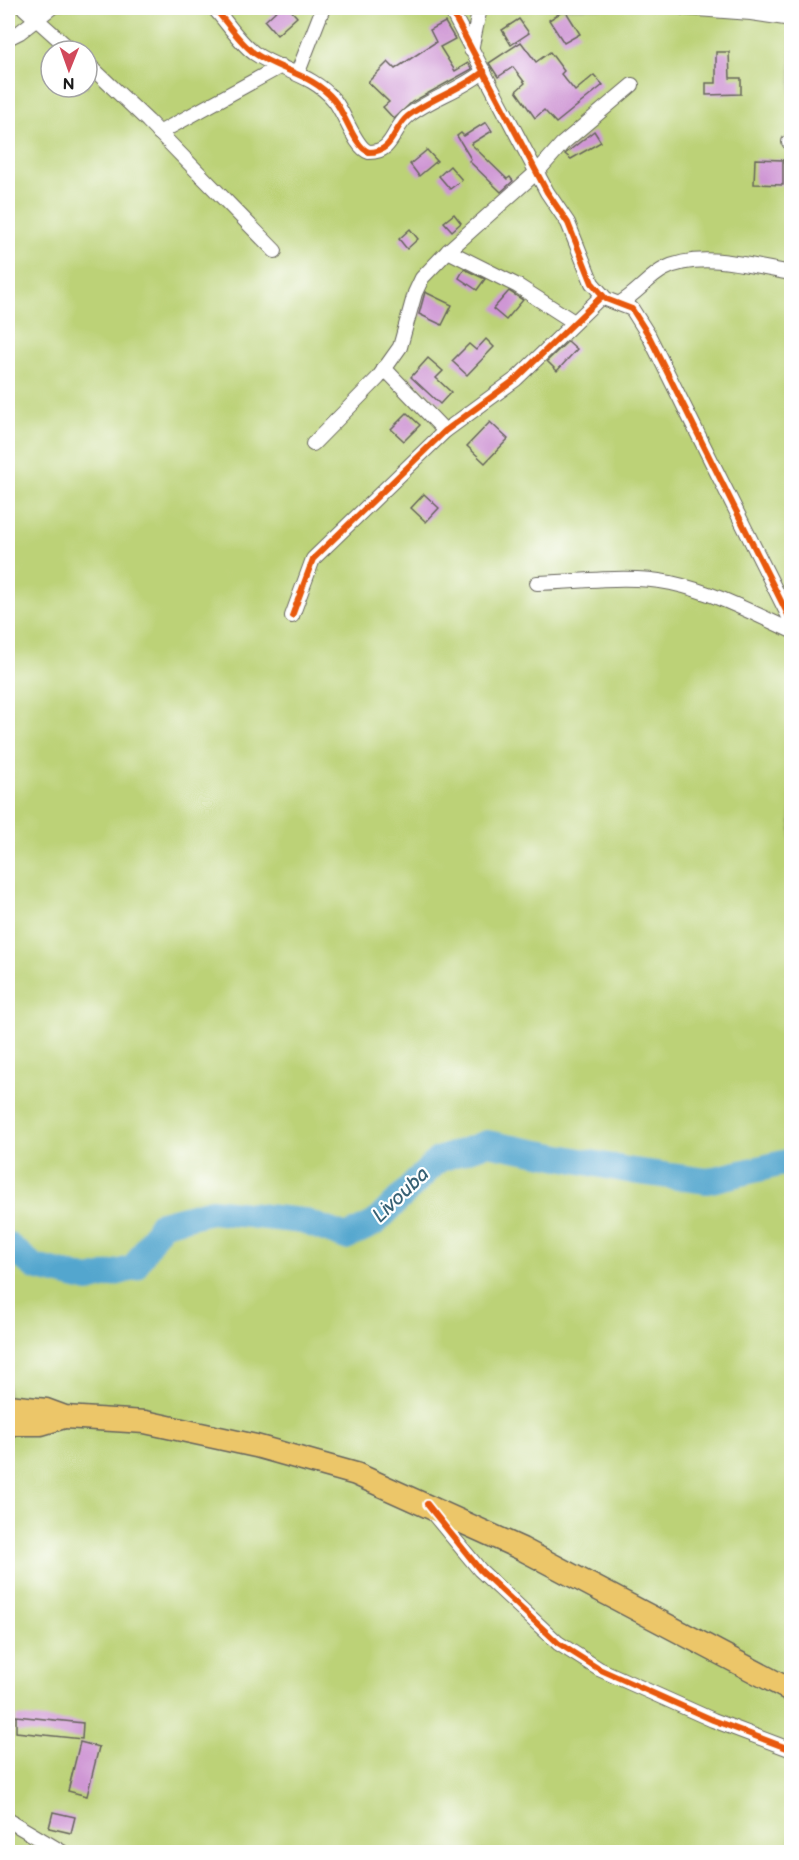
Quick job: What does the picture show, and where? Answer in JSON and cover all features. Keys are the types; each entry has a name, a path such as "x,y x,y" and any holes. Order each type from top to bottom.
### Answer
{"highway":[{"path":"8,1406 46,1410 65,1417 145,1422 256,1446 356,1474 426,1504 532,1555 792,1691"},
{"path":"13,1427 41,1424 65,1417"}],"street":[{"path":"24,8 58,39"},
{"path":"8,38 51,8"},
{"path":"214,8 255,53 298,72 333,99 350,125 362,150 373,152 390,144 406,117 463,87 484,71"},
{"path":"298,72 323,8"},
{"path":"450,8 568,223 592,283 602,296 633,309 649,336 792,623"},
{"path":"471,50 480,8"},
{"path":"684,8 752,13 792,19"},
{"path":"159,133 281,66"},
{"path":"99,75 275,250"},
{"path":"313,444 384,368 405,336 410,309 422,279 448,251 538,171 562,144 632,85"},
{"path":"448,251 518,286 574,322"},
{"path":"620,303 633,296 662,269 684,262 712,261 792,273"},
{"path":"292,616 313,559 445,431 516,379 602,296"},
{"path":"384,368 445,431"},
{"path":"537,583 637,579 669,582 702,591 792,631"},
{"path":"426,1504 480,1570 558,1643 599,1668 713,1720 792,1750"},
{"path":"8,1820 62,1852"}],"green space":[{"path":"8,8 791,8 791,1852 8,1852"}],"building":[{"path":"279,8 289,8 297,17 277,35 265,21"},
{"path":"565,10 580,34 564,43 549,20"},
{"path":"519,19 529,33 511,45 502,30"},
{"path":"445,22 455,39 440,47 455,71 468,63 472,69 412,102 394,119 383,107 389,102 368,82 388,62 395,69 436,42 430,30"},
{"path":"521,42 536,62 550,52 564,71 561,74 575,91 594,75 603,85 556,123 544,110 535,118 516,91 525,83 513,67 498,77 489,63"},
{"path":"716,52 729,52 730,78 741,78 741,94 706,95 706,83 716,83"},
{"path":"486,122 492,131 471,144 507,179 510,177 513,181 501,192 469,161 471,159 457,136 461,133 464,136"},
{"path":"594,131 601,142 571,159 565,154"},
{"path":"427,150 437,161 419,176 410,164"},
{"path":"755,159 783,160 783,185 754,184"},
{"path":"450,166 462,180 450,189 439,176"},
{"path":"454,214 461,223 452,231 444,222"},
{"path":"410,229 418,239 407,249 399,239"},
{"path":"464,269 485,279 477,290 459,278"},
{"path":"509,291 523,300 506,320 493,309"},
{"path":"425,292 452,305 442,325 419,314"},
{"path":"486,339 494,347 467,375 452,361 469,344 476,350"},
{"path":"568,341 577,349 557,371 547,361"},
{"path":"428,358 443,371 436,378 451,392 440,404 411,377"},
{"path":"407,413 420,425 404,441 391,429"},
{"path":"490,422 508,439 485,463 467,446"},
{"path":"424,494 439,508 426,522 411,508"},
{"path":"16,1716 83,1723 82,1739 16,1732"},
{"path":"80,1742 99,1747 87,1796 68,1791"},
{"path":"53,1812 75,1817 71,1833 49,1828"}],"waterway":[{"name":"Livouba","path":"8,1245 35,1267 89,1280 134,1268 161,1224 211,1211 303,1221 346,1237 375,1223 438,1160 487,1143 633,1171 707,1181 792,1161"}],"cycle path":[{"path":"214,8 254,53 306,78 326,91 338,106 359,144 369,152 377,151 388,144 408,116 426,104 466,84 484,71"},
{"path":"450,8 547,192 568,223 592,283 606,299 632,309 649,336 792,623"},
{"path":"292,616 313,559 445,431 516,379 602,296"},
{"path":"427,1504 480,1570 558,1643 599,1669 713,1720 792,1750"}]}
